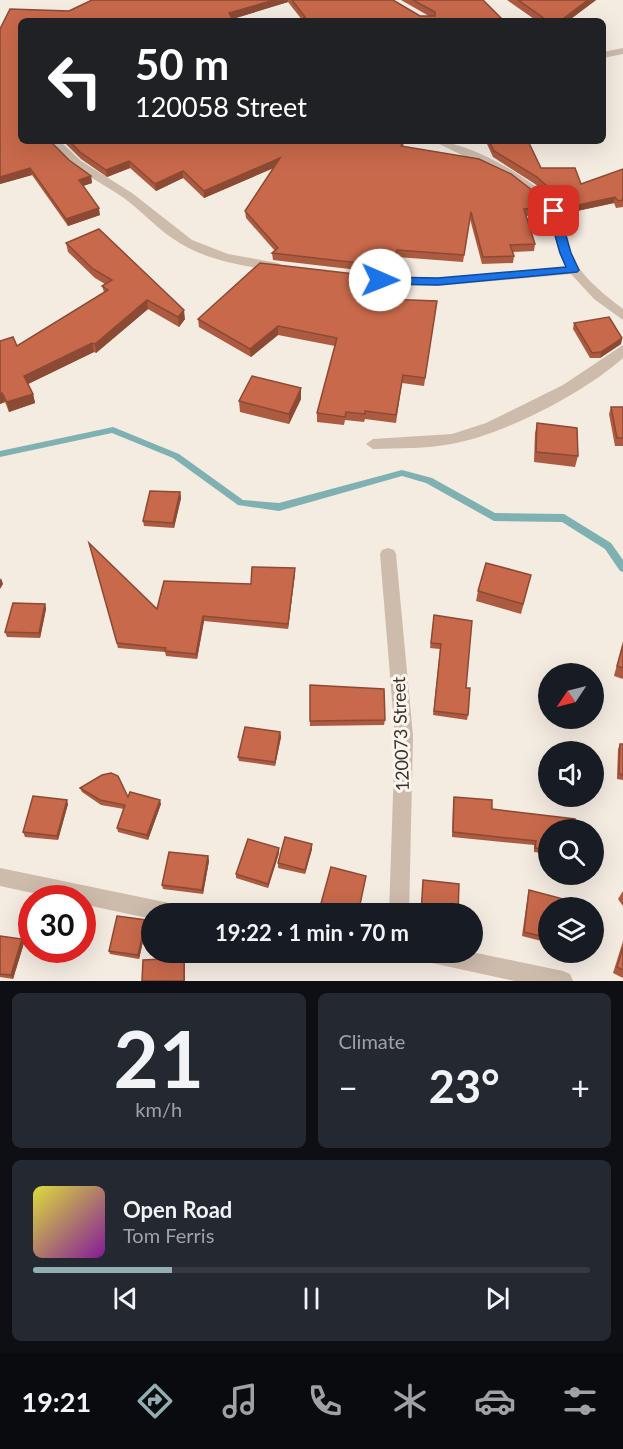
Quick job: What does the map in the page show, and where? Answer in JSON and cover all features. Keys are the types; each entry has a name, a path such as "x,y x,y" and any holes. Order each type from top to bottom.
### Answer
{"street":[{"path":"606,55 623,51"},
{"path":"57,144 96,178 120,190 177,236 198,248 226,257 290,269"},
{"path":"445,144 522,180 545,200 554,211 565,253 573,270 623,316"},
{"path":"356,278 438,282 573,270"},
{"path":"373,444 453,439 512,418 591,375 623,350"},
{"name":"120073 Street","path":"388,554 404,736 399,903"},
{"path":"0,877 141,907"},
{"path":"479,963 563,981"}],"building":[{"path":"92,0 274,0 229,13 232,18 18,18 18,144 53,144 69,160 91,176 79,180 99,208 66,219 30,168 0,177 0,29 10,9 69,11"},
{"path":"292,0 393,0 420,16 435,16 435,12 413,0 483,0 501,18 306,18"},
{"path":"518,0 588,0 564,18 544,18"},
{"path":"72,144 402,144 401,146 479,159 511,174 537,194 547,207 524,209 535,244 510,245 514,256 483,257 471,212 464,255 397,250 393,267 272,253 278,248 245,211 280,158 204,191 183,171 155,184 129,161 106,170"},
{"path":"490,144 529,144 541,168 575,168 581,184 623,169 623,200 618,201 615,197 564,208 550,189 537,177 494,151"},
{"path":"99,229 184,310 178,317 147,300 95,344 92,343 24,376 33,394 7,402 2,393 0,394 0,341 13,337 17,346 108,290 102,286 112,280 93,269 66,243"},
{"path":"260,263 389,278 384,299 437,301 425,378 403,375 396,415 365,411 365,414 346,412 345,417 317,413 337,338 278,326 250,349 198,319"},
{"path":"609,317 622,338 601,352 592,353 574,323"},
{"path":"252,376 301,388 289,414 239,401"},
{"path":"611,407 623,407 623,438 617,438"},
{"path":"537,423 577,428 578,456 536,452"},
{"path":"150,491 180,492 173,523 143,521"},
{"path":"89,543 157,609 164,581 251,584 252,567 295,568 288,624 203,616 196,654 165,651 166,648 117,643"},
{"path":"486,563 531,575 523,604 478,591"},
{"path":"13,603 45,604 39,633 5,632"},
{"path":"434,615 472,621 466,688 470,688 468,715 434,711 441,644 431,643"},
{"path":"623,645 623,668 617,666"},
{"path":"310,685 384,689 385,720 310,721"},
{"path":"245,727 280,732 275,762 238,757"},
{"path":"620,744 623,744 623,775 619,774"},
{"path":"111,773 118,776 128,797 130,792 160,800 147,835 117,828 125,805 100,800 80,788 102,775"},
{"path":"33,796 67,800 57,836 23,832"},
{"path":"454,797 492,800 492,809 575,819 538,819 538,848 535,848 536,841 453,832"},
{"path":"285,837 312,844 305,870 278,863"},
{"path":"248,839 279,848 268,884 236,874"},
{"path":"169,852 208,856 202,890 162,885"},
{"path":"331,867 366,876 360,903 321,903"},
{"path":"423,880 459,884 458,903 422,903"},
{"path":"529,890 556,897 538,897 538,935 524,932"},
{"path":"117,916 141,919 141,942 138,955 109,951"},
{"path":"0,936 18,938 18,952 11,975 0,974"},
{"path":"623,947 623,970 617,967"},
{"path":"143,963 184,963 184,981 142,981"}],"waterway":[{"path":"0,454 113,430 176,456 241,503 279,507 402,473 429,480 494,517 564,518 608,546 623,568"}],"route":[{"path":"380,280 438,282 573,270 565,253 554,211"}]}
